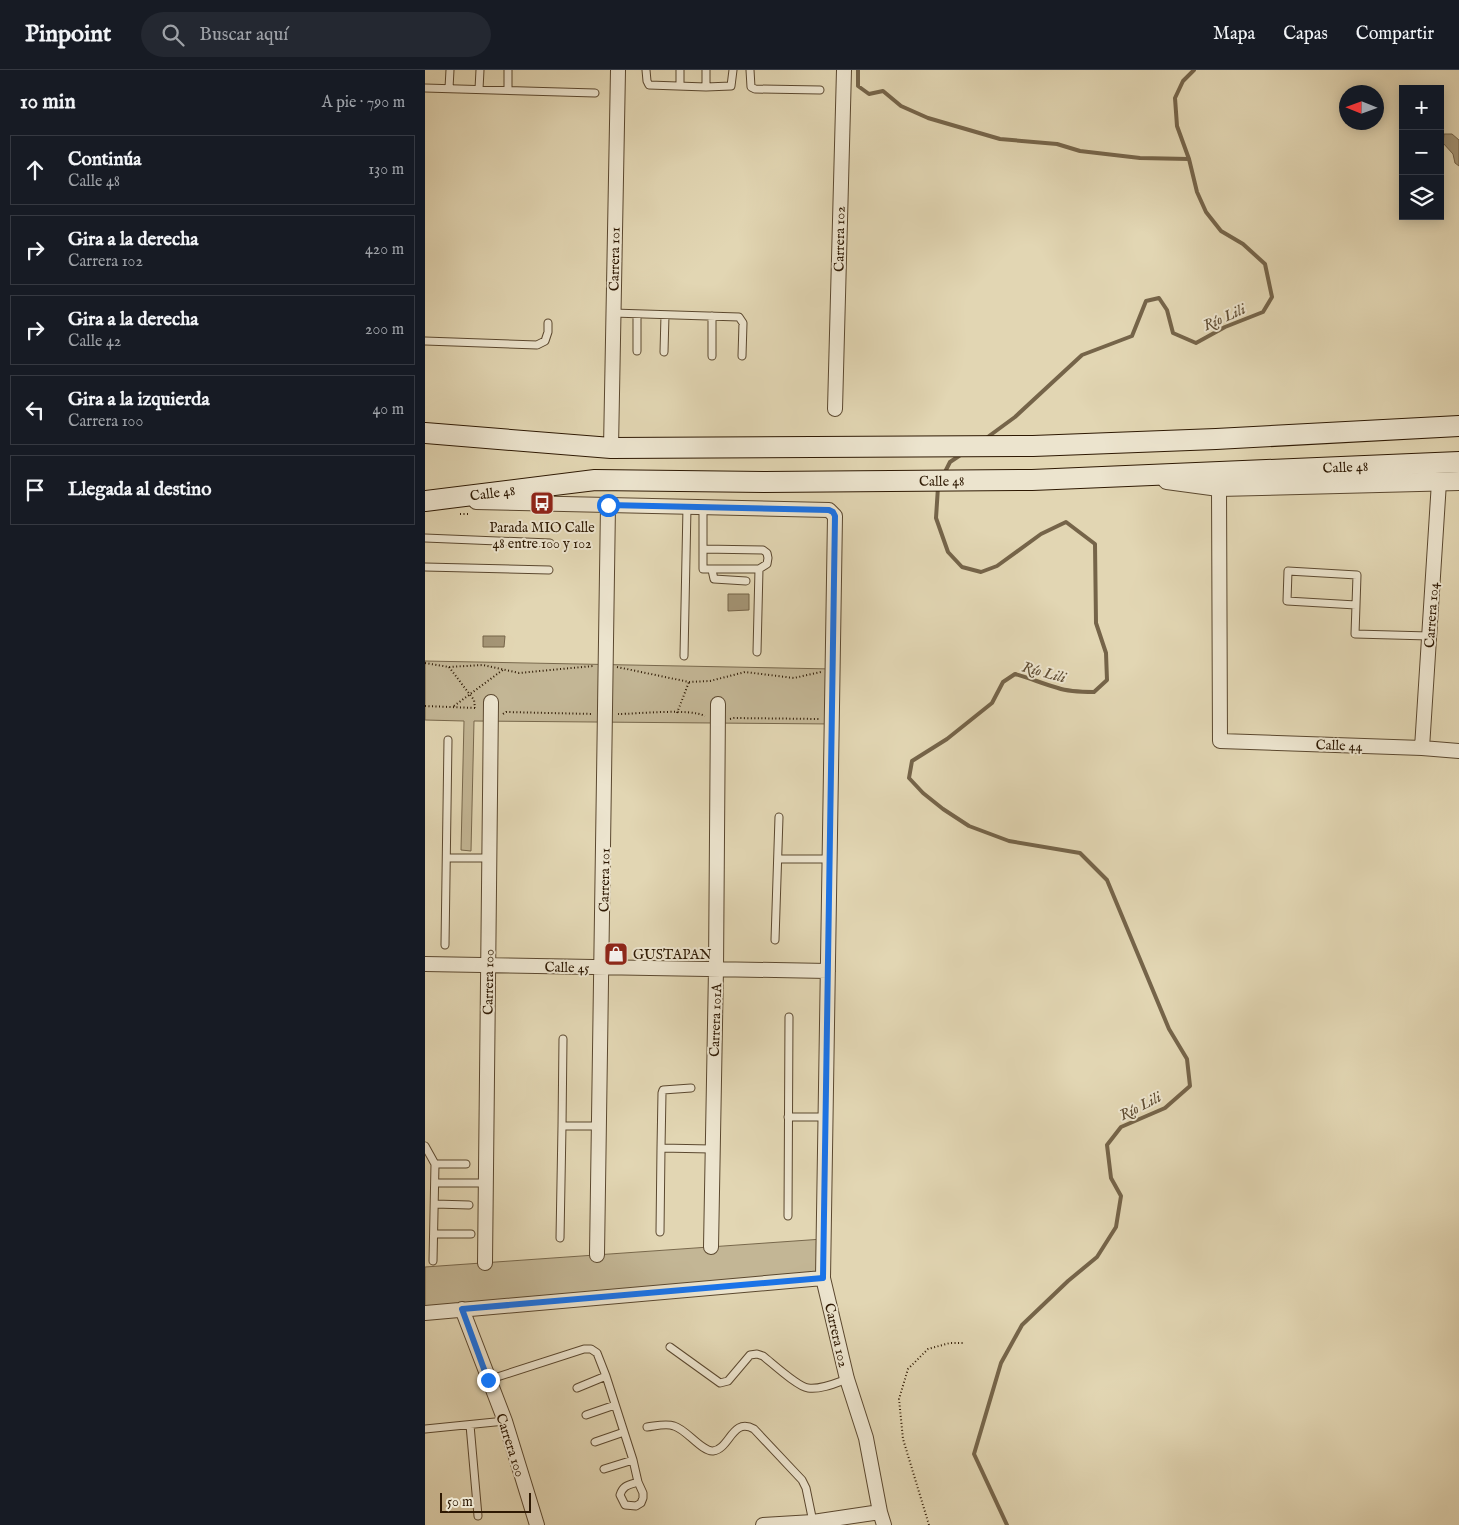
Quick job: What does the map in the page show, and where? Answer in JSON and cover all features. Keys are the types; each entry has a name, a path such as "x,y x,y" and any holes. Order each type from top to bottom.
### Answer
{"main road":[{"path":"425,433 611,448 1033,446 1131,443 1459,426"},
{"name":"Calle 48","path":"425,501 595,480 764,482 1032,480 1459,462"}],"street":[{"name":"Carrera 101","path":"611,448 618,70"},
{"name":"Carrera 102","path":"835,409 844,70"},
{"path":"1134,476 1219,487 1459,482"},
{"name":"Carrera 104","path":"1422,748 1439,482"},
{"name":"Calle 44","path":"1219,487 1220,741 1422,748 1459,752"},
{"name":"Calle 48","path":"425,501 829,510 833,512"},
{"name":"Carrera 101","path":"597,1255 603,967 608,505"},
{"name":"Carrera 102","path":"833,512 835,516 823,1278 847,1380 866,1438 882,1518"},
{"name":"Carrera 100","path":"485,1263 491,702"},
{"name":"Carrera 101A","path":"711,1247 718,704"},
{"name":"Calle 45","path":"425,964 829,972"},
{"path":"425,1313 823,1278"},
{"name":"Carrera 100","path":"462,1309 505,1422 537,1525"},
{"path":"763,1525 882,1518"}],"lane":[{"path":"449,88 450,70"},
{"path":"479,89 480,70"},
{"path":"508,70 508,90"},
{"path":"646,70 649,85 706,87 731,86 733,70"},
{"path":"679,86 680,70"},
{"path":"706,70 706,87"},
{"path":"750,70 751,87 755,89 820,90"},
{"path":"425,88 595,93"},
{"path":"613,313 739,317 743,322 742,356"},
{"path":"637,314 637,351"},
{"path":"664,352 665,315"},
{"path":"712,316 712,356"},
{"path":"425,341 537,345 545,341 548,323"},
{"path":"684,656 687,507"},
{"path":"703,507 703,549 703,569 759,569 765,567 768,562 767,553 763,550 703,549"},
{"path":"425,538 550,543"},
{"path":"425,567 549,570"},
{"path":"757,652 759,569"},
{"path":"712,570 714,579 746,580"},
{"path":"1356,605 1287,601 1288,571 1357,575 1356,605 1355,634 1429,636"},
{"path":"445,945 448,740"},
{"path":"775,940 779,817"},
{"path":"447,858 489,858"},
{"path":"779,859 830,859"},
{"path":"787,1216 789,1017"},
{"path":"560,1238 563,1039"},
{"path":"660,1232 662,1093 663,1090 691,1088"},
{"path":"789,1116 825,1117"},
{"path":"562,1126 599,1126"},
{"path":"425,1146 435,1164 433,1261"},
{"path":"661,1148 711,1149"},
{"path":"435,1164 466,1164"},
{"path":"436,1183 485,1183"},
{"path":"435,1204 469,1205"},
{"path":"434,1234 471,1234"},
{"path":"670,1347 719,1382 728,1382 750,1355 757,1354 763,1356 800,1385 807,1388 816,1388 847,1380"},
{"path":"488,1380 584,1349 591,1349 597,1353 633,1460 638,1482"},
{"path":"577,1388 606,1376"},
{"path":"586,1415 615,1405"},
{"path":"425,1429 505,1422"},
{"path":"470,1425 478,1516"},
{"path":"647,1427 673,1425 707,1450 713,1451 719,1448 736,1429 749,1426 803,1480 813,1523"},
{"path":"595,1442 624,1432"},
{"path":"604,1469 633,1460"}],"path":[{"path":"425,663 449,667 483,665 519,673 607,665 689,682 710,681 745,672 795,678 833,669"},
{"path":"449,667 474,700 475,708"},
{"path":"454,706 504,669"},
{"path":"677,712 689,682"},
{"path":"425,706 475,708 491,721"},
{"path":"717,723 734,718 832,719"},
{"path":"929,1525 903,1439 899,1399 908,1369 928,1348 950,1343 965,1343"}],"shaded area":[{"path":"1444,134 1452,134 1459,140 1459,166 1455,163 1453,154 1444,144"},
{"path":"728,594 749,594 749,610 728,611"},
{"path":"483,636 505,636 504,647 483,647"},
{"path":"425,661 833,669 832,724 474,721 471,851 461,850 464,721 425,720"},
{"path":"823,1239 823,1278 425,1313 425,1267"}],"waterway":[{"path":"858,70 858,86 869,94 883,91 901,106 928,118 1000,139 1057,144 1080,151 1140,158 1189,159"},
{"name":"Río Lili","path":"985,439 1015,417 1082,355 1132,336 1146,301 1159,298 1167,310 1173,333 1196,343 1225,327 1263,312 1272,297 1265,264 1243,244 1221,231 1206,212 1197,192 1189,159 1177,126 1175,98 1183,81 1194,70"},
{"name":"Río Lili","path":"944,474 950,462 962,454"},
{"name":"Río Lili","path":"938,487 936,518 948,552 962,567 981,572 997,566 1041,534 1066,522 1095,544 1096,623 1106,653 1107,680 1094,692 1076,692 1015,674 1003,682 992,703 947,739 912,761 909,778 923,793 969,826 1009,841 1080,853 1107,880 1169,1029 1187,1059 1190,1086 1165,1108 1121,1127 1107,1145 1111,1178 1121,1196 1116,1227 1097,1257 1068,1281 1022,1325 1001,1363 974,1454 1007,1525"}],"place":[{"name":"Parada MIO Calle 48 entre 100 y 102","path":"542,503"},
{"name":"GUSTAPAN","path":"616,954"}],"route":[{"path":"488,1380 462,1309 823,1278 835,516 829,510 608,505"}]}
